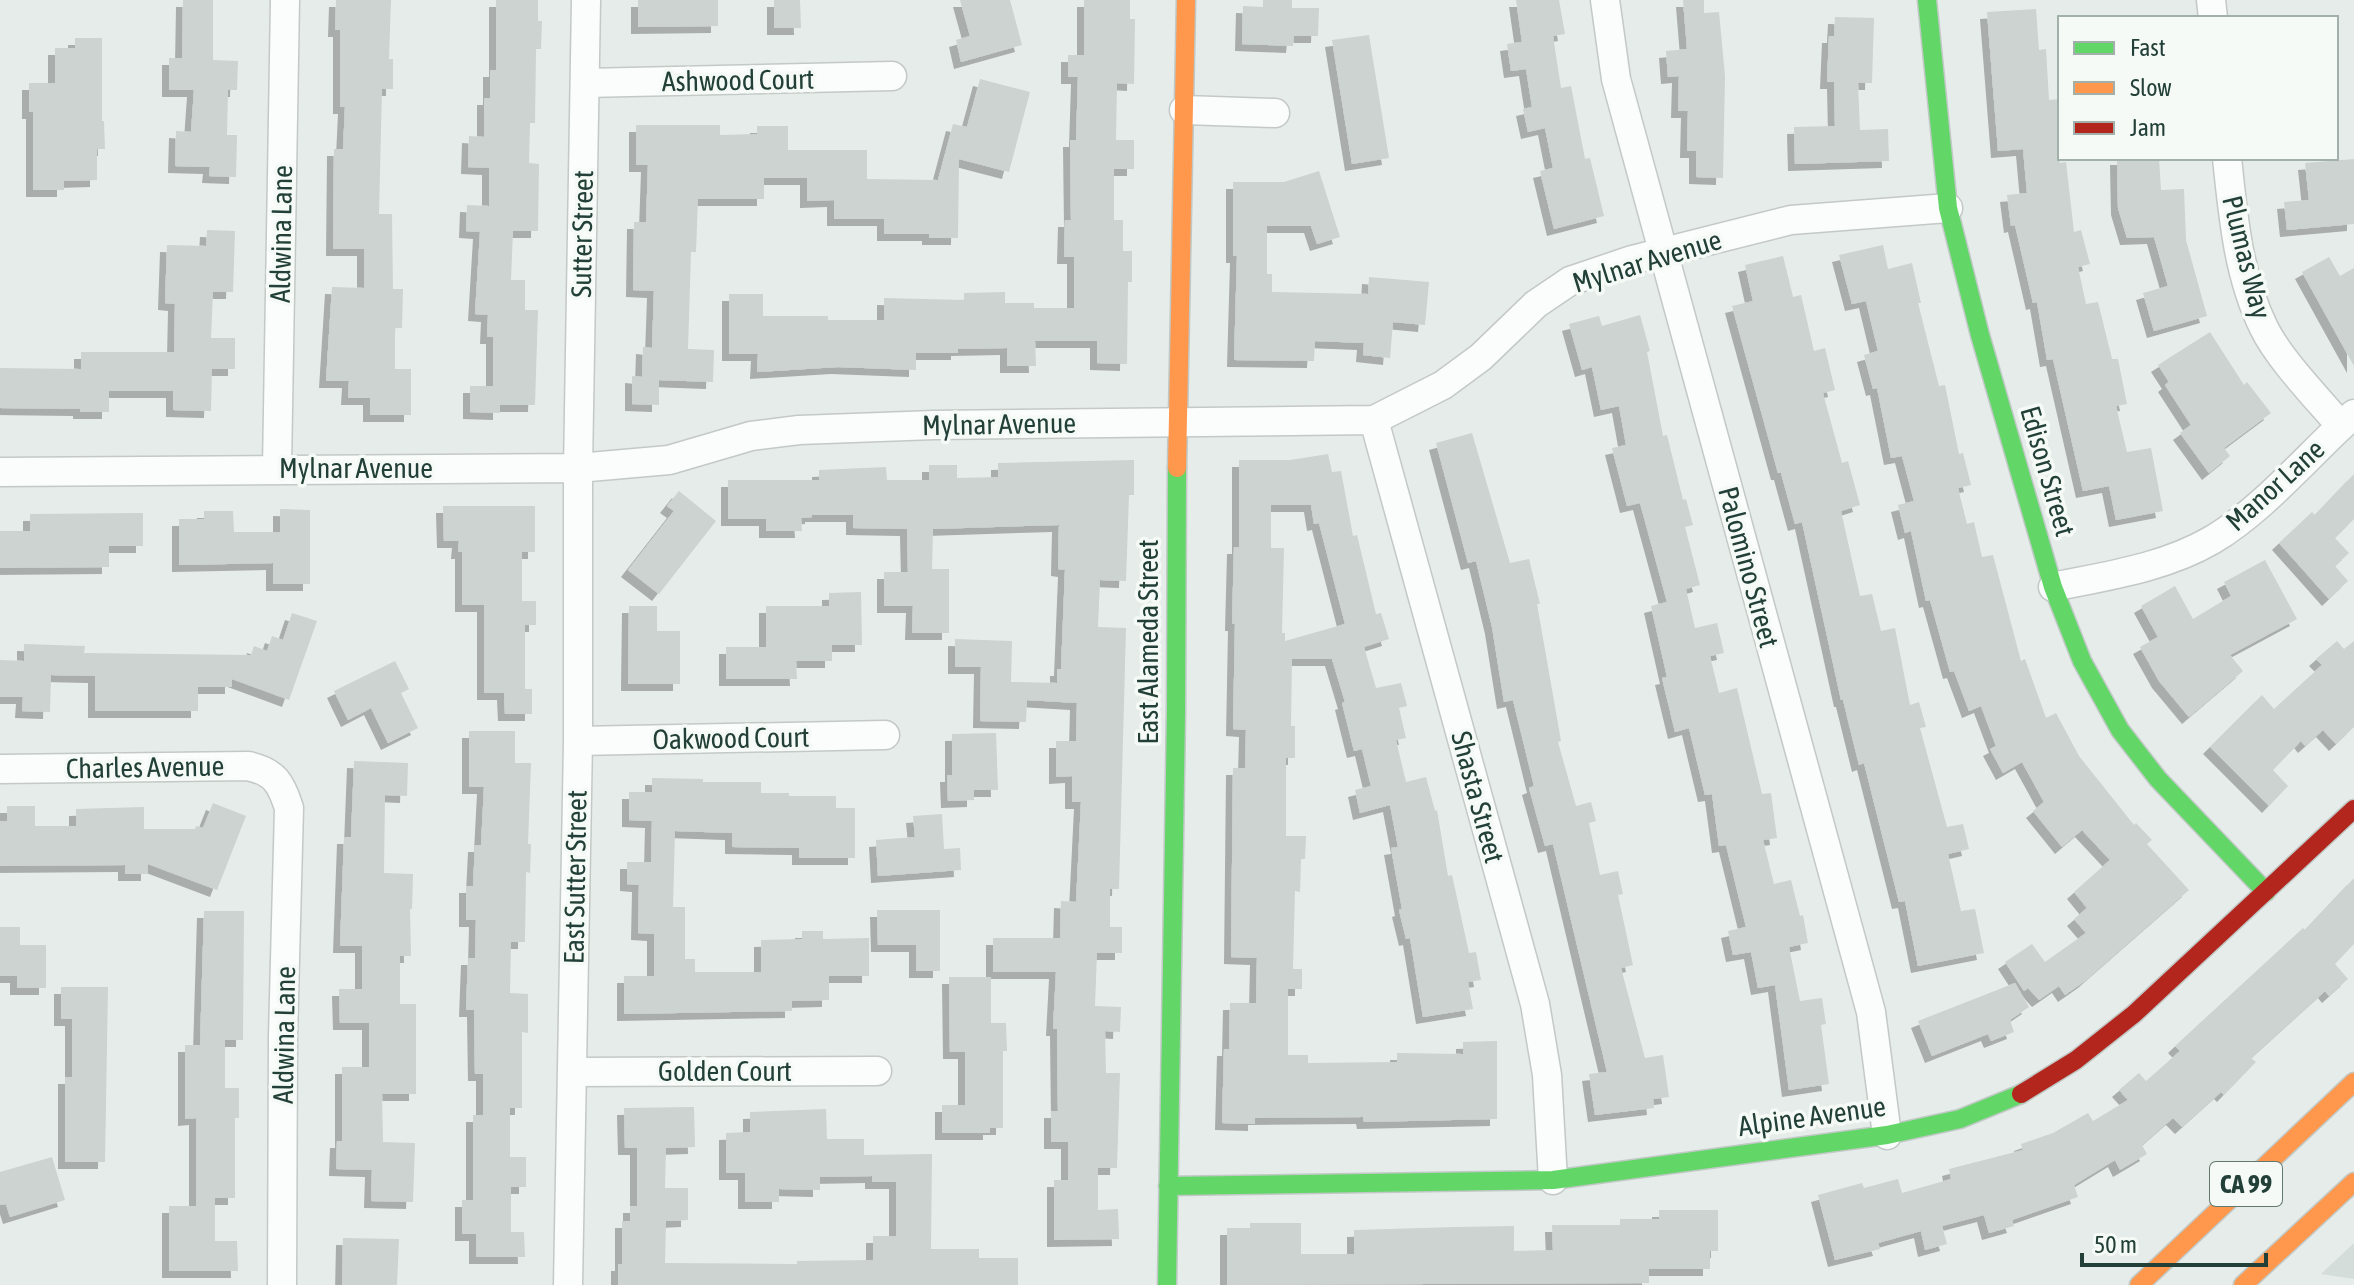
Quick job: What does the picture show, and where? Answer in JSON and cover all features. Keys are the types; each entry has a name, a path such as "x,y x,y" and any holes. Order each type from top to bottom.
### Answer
{"main road":[{"name":"East Alameda Street","path":"1167,1285 1177,420 1186,0"},
{"name":"Edison Street","path":"1927,0 1948,208 1980,335 2053,587 2082,661 2120,730 2158,779 2266,892"},
{"name":"Alpine Avenue","path":"1168,1186 1553,1180 1887,1135 1960,1119 2020,1094 2076,1060 2134,1014 2354,809"},
{"name":"CA 99","path":"2139,1285 2354,1082"},
{"name":"CA 99","path":"2243,1285 2354,1182"}],"street":[{"name":"Aldwina Lane","path":"277,468 285,0"},
{"name":"Sutter Street","path":"578,468 586,0"},
{"name":"Palomino Street","path":"1605,0 1616,79 1871,1012 1887,1135"},
{"name":"Ashwood Court","path":"585,83 892,76"},
{"path":"1184,110 1275,113"},
{"name":"Plumas Way","path":"2227,160 2233,224 2251,296 2265,330 2304,383 2348,420"},
{"name":"Mylnar Avenue","path":"0,472 578,468 669,460 751,436 799,430 1177,420 1374,420 1443,385 1481,357 1536,304 1570,281 1663,252 1791,220 1948,208"},
{"name":"Shasta Street","path":"1374,420 1535,1004 1547,1075 1553,1180"},
{"name":"Manor Lane","path":"2053,587 2141,568 2210,541 2242,519 2348,420"},
{"name":"East Sutter Street","path":"568,1285 578,741 578,468"},
{"name":"Oakwood Court","path":"578,741 885,735"},
{"name":"Charles Avenue","path":"0,769 248,766 264,770 282,786"},
{"name":"Aldwina Lane","path":"282,786 289,808 283,1036 282,1285"},
{"name":"Golden Court","path":"572,1072 877,1071"}],"shaded area":[{"path":"2354,1243 2354,1279 2321,1274"}],"building":[{"path":"183,0 213,0 213,60 238,61 237,90 228,90 227,135 237,135 236,177 209,176 210,167 175,166 176,131 191,132 194,90 169,90 169,58 182,58"},
{"path":"336,0 391,0 389,59 393,59 393,89 382,89 379,214 392,214 393,289 403,289 402,328 395,328 395,369 411,369 411,415 370,415 370,398 348,398 349,381 326,381 332,287 364,288 364,249 333,249 334,149 343,149 345,107 340,107 340,30 335,30"},
{"path":"496,0 538,0 538,21 542,21 541,49 536,49 535,123 530,123 529,163 539,164 538,231 513,231 511,280 525,280 525,310 538,310 535,405 500,405 500,413 470,412 470,386 493,386 493,337 487,337 488,315 475,314 480,232 466,231 467,205 489,206 489,168 468,167 469,136 484,137 484,98 490,98 490,70 496,70"},
{"path":"638,0 718,0 718,26 638,27"},
{"path":"774,0 800,0 801,28 774,28"},
{"path":"960,0 1010,0 1022,45 961,62 956,40 970,36"},
{"path":"1084,0 1130,0 1130,19 1135,19 1134,84 1117,83 1116,140 1134,140 1134,169 1114,169 1114,220 1123,220 1123,251 1132,251 1132,282 1128,282 1127,364 1097,363 1097,341 1035,341 1036,366 1007,366 1007,348 958,349 958,353 916,353 916,370 838,367 757,372 758,354 729,354 729,294 763,294 763,316 828,316 828,320 884,320 884,298 964,300 964,293 1005,292 1005,303 1034,303 1034,308 1074,308 1074,257 1064,257 1065,220 1071,220 1070,140 1076,140 1078,77 1068,77 1068,55 1084,55"},
{"path":"1263,0 1292,0 1292,8 1319,8 1318,36 1294,36 1293,46 1242,44 1243,6 1263,7"},
{"path":"1516,0 1559,0 1565,34 1553,36 1561,88 1571,86 1585,159 1590,158 1604,216 1554,229 1540,171 1553,168 1545,128 1528,132 1523,109 1532,107 1526,69 1511,71 1507,44 1522,42"},
{"path":"1683,0 1704,0 1704,13 1719,12 1725,76 1723,178 1696,177 1696,151 1687,151 1688,111 1678,111 1679,76 1668,77 1666,51 1687,49"},
{"path":"2036,9 2039,50 2046,49 2049,100 2058,99 2058,160 2060,163 2066,162 2074,232 2081,230 2090,264 2078,267 2086,304 2098,302 2112,359 2118,359 2127,404 2116,406 2127,452 2151,448 2163,511 2116,520 2109,486 2083,491 2053,359 2047,360 2037,302 2033,303 2015,225 2011,226 2007,195 2027,193 2023,149 1998,151 1987,12"},
{"path":"1835,17 1874,18 1872,83 1858,83 1860,130 1888,129 1889,161 1795,164 1794,127 1835,126 1834,82 1827,82 1829,36 1834,36"},
{"path":"1369,35 1389,158 1352,164 1332,40"},
{"path":"75,38 102,38 105,149 97,149 97,180 64,181 64,190 33,190 33,112 29,112 29,83 55,83 55,48 75,48"},
{"path":"980,79 1030,92 1009,172 959,159 958,238 929,238 929,234 884,234 884,219 834,219 834,200 807,201 807,178 764,178 764,199 698,199 696,252 691,252 688,349 714,350 713,382 659,380 659,405 632,404 632,376 642,377 643,347 652,348 654,291 633,290 634,222 646,222 648,165 636,165 636,125 720,125 720,135 757,134 757,126 788,126 788,150 867,150 867,179 938,180 953,124 967,127"},
{"path":"2354,159 2354,224 2287,230 2284,202 2309,200 2305,163"},
{"path":"2117,160 2159,160 2161,190 2184,189 2186,240 2207,316 2154,331 2143,293 2168,286 2154,237 2127,238 2118,208"},
{"path":"1319,171 1340,237 1317,244 1311,226 1267,226 1267,274 1272,274 1272,292 1368,294 1369,277 1429,282 1425,325 1393,322 1390,358 1363,355 1364,343 1315,341 1314,361 1234,360 1237,256 1233,256 1233,182 1284,182"},
{"path":"207,230 235,231 233,292 213,292 211,338 235,338 235,369 212,369 211,411 173,410 173,391 109,391 109,412 0,408 0,368 81,369 81,352 174,352 175,304 165,303 167,245 206,246"},
{"path":"1883,245 1888,269 1912,263 1921,303 1918,303 1939,386 1945,385 1959,454 1963,453 1971,485 1958,488 1967,524 1974,522 1982,557 1993,555 2021,661 2025,659 2046,718 2056,713 2079,756 2134,825 2136,823 2152,840 2147,844 2189,890 2065,995 2059,986 2039,1000 2028,988 2024,991 2005,962 2032,944 2045,962 2086,933 2074,919 2087,908 2074,892 2110,860 2082,830 2062,847 2033,811 2044,802 2022,762 2003,773 1990,749 1996,746 1981,706 1969,711 1954,671 1950,672 1930,600 1926,601 1911,531 1905,533 1898,505 1914,501 1902,456 1891,458 1877,388 1873,389 1864,355 1878,351 1866,301 1852,304 1839,255"},
{"path":"1783,256 1793,297 1801,295 1814,351 1825,348 1835,390 1823,393 1842,463 1848,461 1860,505 1841,511 1860,596 1872,594 1881,631 1895,628 1910,705 1919,702 1926,727 1920,728 1947,827 1963,824 1969,849 1948,854 1961,911 1975,909 1984,953 1918,966 1905,901 1899,902 1864,763 1859,765 1841,700 1802,522 1795,524 1781,473 1778,473 1732,306 1753,301 1745,265"},
{"path":"2329,257 2340,276 2354,268 2354,366 2302,272"},
{"path":"1640,315 1650,351 1647,352 1663,436 1667,435 1683,500 1686,499 1693,525 1685,527 1700,585 1686,589 1695,628 1717,623 1724,653 1710,656 1719,693 1737,688 1762,794 1771,793 1777,838 1763,840 1774,884 1791,880 1800,916 1803,915 1808,943 1789,947 1800,1001 1822,998 1826,1024 1821,1025 1829,1084 1789,1090 1775,985 1758,988 1751,952 1733,955 1728,931 1746,927 1726,845 1719,846 1712,794 1705,795 1689,728 1675,732 1662,678 1667,677 1651,606 1667,602 1640,503 1627,506 1612,448 1626,445 1619,406 1601,410 1592,367 1582,370 1569,324 1599,316 1602,326"},
{"path":"2210,332 2244,385 2247,382 2271,413 2224,448 2230,456 2209,473 2180,433 2191,425 2165,385 2169,382 2158,365"},
{"path":"1472,433 1510,563 1529,559 1540,604 1537,604 1561,741 1558,742 1576,806 1591,802 1596,821 1589,823 1600,875 1618,871 1623,894 1618,895 1633,965 1621,968 1645,1058 1663,1055 1669,1097 1653,1099 1654,1108 1595,1115 1589,1074 1607,1072 1553,844 1545,846 1529,788 1534,786 1513,700 1504,702 1492,627 1476,561 1468,563 1436,443"},
{"path":"1328,454 1332,472 1341,471 1353,536 1357,535 1376,614 1381,613 1389,639 1364,647 1376,688 1401,683 1407,706 1399,708 1406,738 1396,740 1406,782 1426,777 1437,810 1448,876 1452,875 1469,953 1476,952 1481,980 1468,982 1473,1009 1423,1017 1410,938 1406,939 1399,910 1402,909 1391,848 1398,847 1390,805 1360,813 1355,790 1371,786 1362,749 1354,751 1342,703 1345,702 1332,659 1292,659 1291,726 1295,726 1295,758 1286,758 1286,836 1306,836 1305,859 1301,859 1300,892 1295,891 1293,969 1302,969 1302,989 1288,989 1288,1055 1308,1055 1308,1063 1397,1062 1397,1053 1463,1054 1463,1042 1497,1041 1497,1119 1364,1122 1363,1117 1255,1118 1255,1124 1222,1123 1224,1049 1229,1049 1230,1003 1256,1003 1257,958 1231,957 1233,768 1245,768 1246,730 1233,729 1235,624 1232,624 1234,547 1239,547 1239,460 1290,460","holes":["1271,505 1311,505 1314,524 1319,523 1345,624 1285,641 1285,633 1282,633 1284,548 1271,548"]},
{"path":"1134,460 1134,495 1129,495 1126,581 1100,580 1098,627 1126,628 1119,889 1110,889 1110,927 1122,927 1122,953 1097,953 1095,1006 1121,1007 1120,1032 1105,1031 1106,1073 1120,1073 1117,1168 1098,1168 1098,1210 1118,1209 1119,1239 1054,1240 1054,1180 1068,1180 1068,1142 1051,1142 1051,1111 1058,1111 1057,1029 1053,1029 1056,972 993,972 993,938 1060,938 1061,901 1076,902 1081,802 1072,802 1072,776 1056,777 1056,741 1076,741 1077,703 1027,700 1026,722 980,721 981,667 955,667 955,639 1012,641 1011,682 1057,683 1057,669 1061,669 1065,570 1058,569 1059,525 933,529 932,569 949,569 949,633 912,633 913,606 884,606 884,572 908,572 907,529 853,528 853,515 812,515 801,518 802,531 766,531 766,519 728,519 728,480 819,480 819,470 886,467 887,480 929,480 929,465 957,465 957,478 998,477 998,463"},
{"path":"2354,474 2354,519 2335,538 2349,553 2335,566 2348,581 2329,599 2279,543 2312,512 2315,515"},
{"path":"679,491 716,521 659,594 628,570 674,511 667,506"},
{"path":"443,506 535,506 535,552 522,552 522,601 536,601 536,625 525,625 525,689 532,689 532,714 505,714 504,693 484,693 484,605 462,605 462,552 458,552 459,541 444,541"},
{"path":"280,509 310,510 310,584 273,584 273,563 179,565 179,519 204,519 204,511 233,511 234,532 280,532"},
{"path":"143,513 143,546 109,546 109,567 0,568 0,531 30,531 30,514"},
{"path":"2265,560 2297,619 2230,655 2243,671 2189,717 2159,681 2140,647 2158,637 2141,606 2175,586 2193,619 2231,596 2224,582"},
{"path":"861,592 862,645 832,645 832,661 796,661 797,679 726,679 726,647 766,647 766,606 829,606 829,593"},
{"path":"629,606 657,606 657,631 680,631 680,684 628,684"},
{"path":"292,613 317,621 289,700 232,679 232,687 198,687 198,711 95,711 95,676 51,675 50,712 22,711 23,697 0,697 0,660 24,661 24,644 85,646 84,653 251,655 254,646 267,651 272,636 283,640"},
{"path":"2337,641 2344,649 2354,641 2354,727 2336,744 2323,730 2305,746 2301,741 2273,770 2288,786 2269,806 2210,747 2262,695 2274,709 2322,665 2316,659"},
{"path":"395,661 409,689 401,693 418,728 388,743 371,708 348,720 334,691"},
{"path":"469,731 515,731 515,763 531,763 528,844 531,844 530,873 526,872 525,942 511,942 510,993 528,994 528,1033 522,1032 522,1108 510,1108 510,1157 526,1157 526,1187 511,1187 511,1232 524,1232 525,1257 476,1257 476,1234 462,1234 462,1200 473,1200 473,1115 483,1115 483,1074 475,1074 474,1010 466,1010 468,958 475,958 476,920 466,920 466,886 473,886 475,845 481,845 484,787 469,787"},
{"path":"996,733 998,790 974,790 974,800 948,801 947,775 952,775 952,734"},
{"path":"354,761 408,763 407,796 385,795 384,873 413,874 411,956 400,956 400,1004 416,1004 416,1094 382,1094 383,1142 415,1143 413,1202 371,1201 372,1170 336,1169 337,1141 342,1141 342,1067 369,1067 369,1023 340,1023 339,989 362,989 362,946 340,946 344,837 351,837"},
{"path":"652,778 761,782 761,793 836,796 836,808 855,808 855,858 799,858 799,848 732,847 732,833 675,831 673,907 685,907 685,959 695,959 695,972 761,972 761,940 802,939 802,931 823,931 823,939 869,938 869,976 829,976 829,1000 792,1001 792,1011 624,1014 624,976 654,976 654,934 638,933 639,885 627,884 627,862 651,862 652,821 629,820 629,792 652,792"},
{"path":"213,803 246,816 217,890 148,864 148,874 125,874 125,865 0,866 0,821 7,821 7,806 35,806 35,826 76,826 76,809 144,807 144,829 195,829 196,826 203,828"},
{"path":"942,814 944,849 960,848 961,870 878,876 876,840 915,837 913,816"},
{"path":"2354,878 2354,944 2335,964 2348,979 2329,996 2325,991 2251,1058 2256,1062 2224,1095 2221,1092 2182,1127 2173,1118 2142,1145 2147,1154 2120,1170 2115,1160 2074,1185 2078,1197 2012,1220 2014,1226 1989,1233 1984,1215 1942,1226 1947,1244 1925,1250 1921,1231 1878,1243 1880,1249 1835,1260 1818,1195 1862,1183 1864,1188 1898,1179 1902,1193 1951,1179 1949,1169 2023,1150 2021,1144 2053,1133 2088,1113 2093,1121 2128,1100 2119,1090 2139,1073 2146,1081 2180,1051 2175,1046 2303,928 2305,930"},
{"path":"877,910 940,910 940,971 916,971 916,945 878,945"},
{"path":"204,911 244,911 243,1040 225,1040 225,1088 239,1088 239,1118 235,1118 235,1198 215,1198 215,1241 237,1241 238,1271 169,1271 169,1206 196,1206 196,1118 185,1119 185,1045 200,1045"},
{"path":"0,927 20,927 20,945 46,945 46,988 17,988 17,976 0,976"},
{"path":"949,977 991,977 991,1023 1006,1023 1003,1128 990,1128 990,1133 942,1133 942,1105 965,1105 965,1052 950,1052"},
{"path":"2015,983 2029,1007 2010,1020 2014,1032 1991,1041 1988,1034 1932,1056 1918,1021"},
{"path":"61,987 108,987 105,1162 65,1162 65,1077 72,1077 72,1019 61,1019"},
{"path":"694,1107 695,1147 666,1148 665,1188 688,1188 688,1220 666,1221 665,1263 797,1264 797,1261 873,1260 873,1236 896,1236 896,1182 872,1182 872,1176 820,1177 820,1190 779,1189 779,1202 745,1202 745,1173 726,1173 726,1133 750,1132 750,1112 826,1109 827,1139 864,1139 864,1155 932,1154 931,1249 979,1249 979,1258 1018,1258 1018,1285 618,1285 618,1264 622,1264 622,1221 630,1221 630,1206 637,1206 637,1148 625,1148 624,1108"},
{"path":"52,1157 65,1200 10,1217 6,1204 0,1205 0,1172"},
{"path":"1659,1210 1718,1210 1718,1251 1710,1251 1710,1269 1649,1269 1649,1283 1227,1285 1227,1228 1250,1228 1250,1223 1301,1223 1301,1254 1354,1254 1354,1230 1514,1226 1514,1251 1553,1250 1552,1225 1620,1225 1620,1219 1659,1219"},
{"path":"343,1238 399,1239 397,1285 342,1285"}],"traffic: fast":[{"path":"1927,0 1948,208 1980,335 2053,587 2082,661 2120,730 2158,779 2266,892"},
{"path":"1167,1285 1177,468"},
{"path":"1168,1186 1553,1180 1887,1135 1960,1119 2021,1094"}],"traffic: slow":[{"path":"1177,468 1186,0"},
{"path":"2139,1285 2354,1082"},
{"path":"2243,1285 2354,1182"}],"traffic: jam":[{"path":"2021,1094 2076,1060 2134,1014 2354,809"}]}
